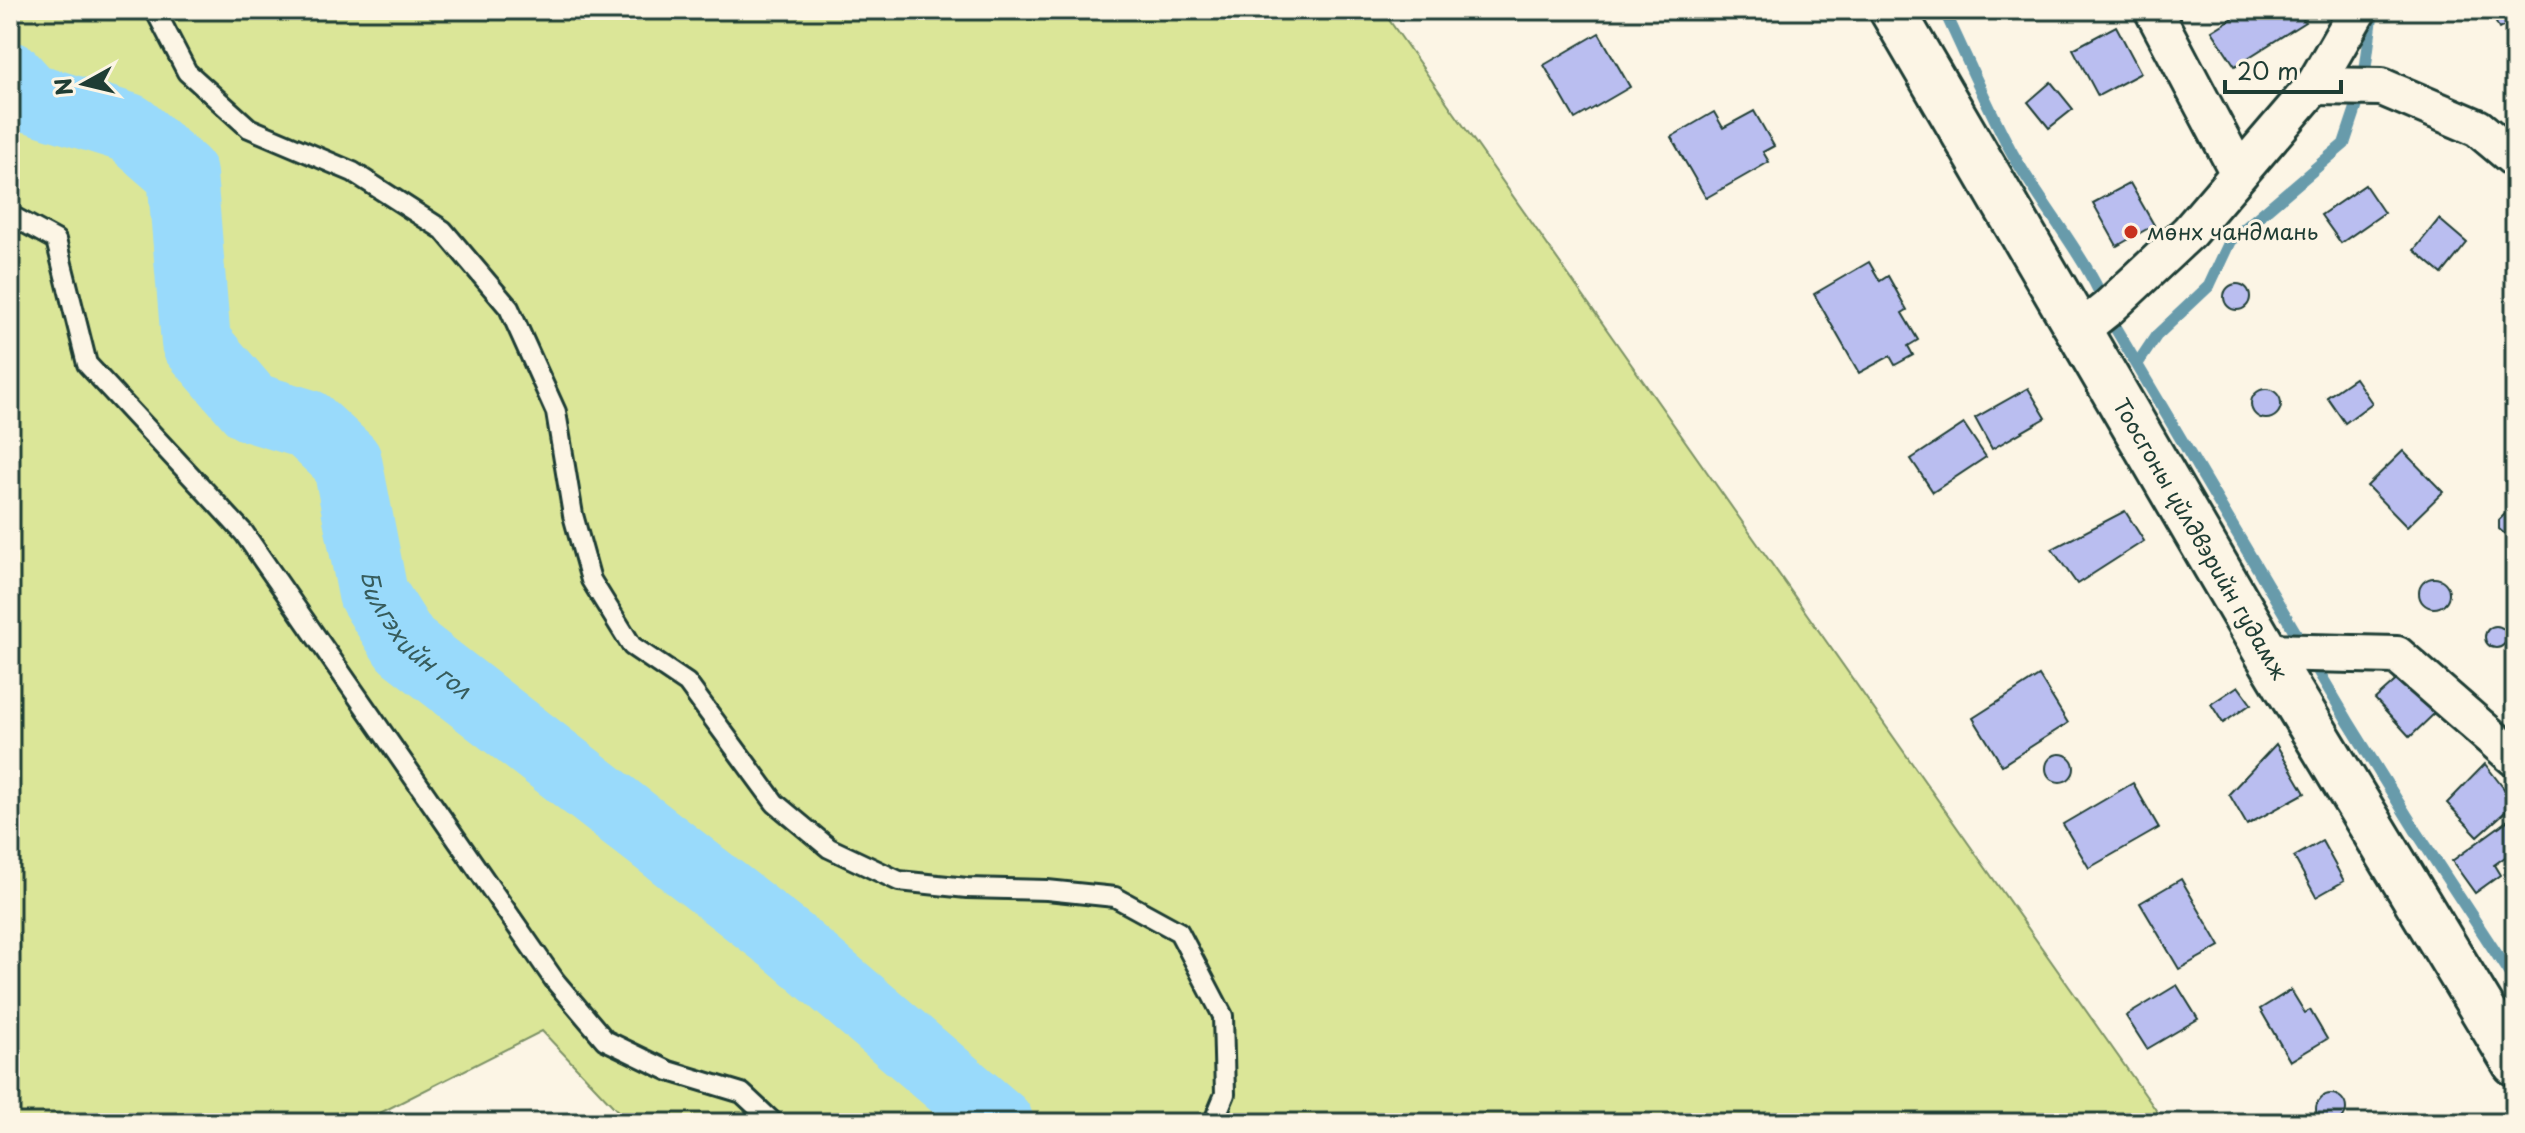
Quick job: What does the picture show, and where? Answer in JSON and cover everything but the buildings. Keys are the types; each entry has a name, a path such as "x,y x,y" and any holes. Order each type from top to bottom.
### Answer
{"main road":[{"name":"Тоосгоны үйлдвэрийн гудамж","path":"1892,10 2266,652 2515,1063"}],"street":[{"path":"2153,10 2239,173"},
{"path":"2079,331 2189,232 2314,86 2358,10"},
{"path":"2314,86 2382,87 2478,128 2515,159"},
{"path":"2266,652 2397,655 2515,758"}],"lane":[{"path":"155,10 187,72 249,128 353,172 443,230 509,308 556,412 573,515 591,580 632,646 687,683 775,803 829,848 899,881 1115,897 1179,932 1223,1016 1225,1094 1213,1123"},
{"path":"10,215 56,240 87,364 244,533 555,981 605,1040 669,1071 742,1093 774,1123"}],"green space":[{"path":"10,10 1382,10 2165,1123 629,1123 542,1031 380,1113 318,1123 10,1123"}],"waterway":[{"path":"1944,10 2010,149 2092,278 2113,324 2349,723 2515,982"},
{"path":"2138,363 2156,336 2209,286 2230,241 2344,144 2363,87 2373,10"},
{"name":"Билгэхийн гол","path":"10,76 29,97 129,128 182,174 196,343 251,407 307,424 347,461 373,594 405,645 789,943 999,1123"}],"place":[{"name":"мөнх чандмань","path":"2131,232"}]}
